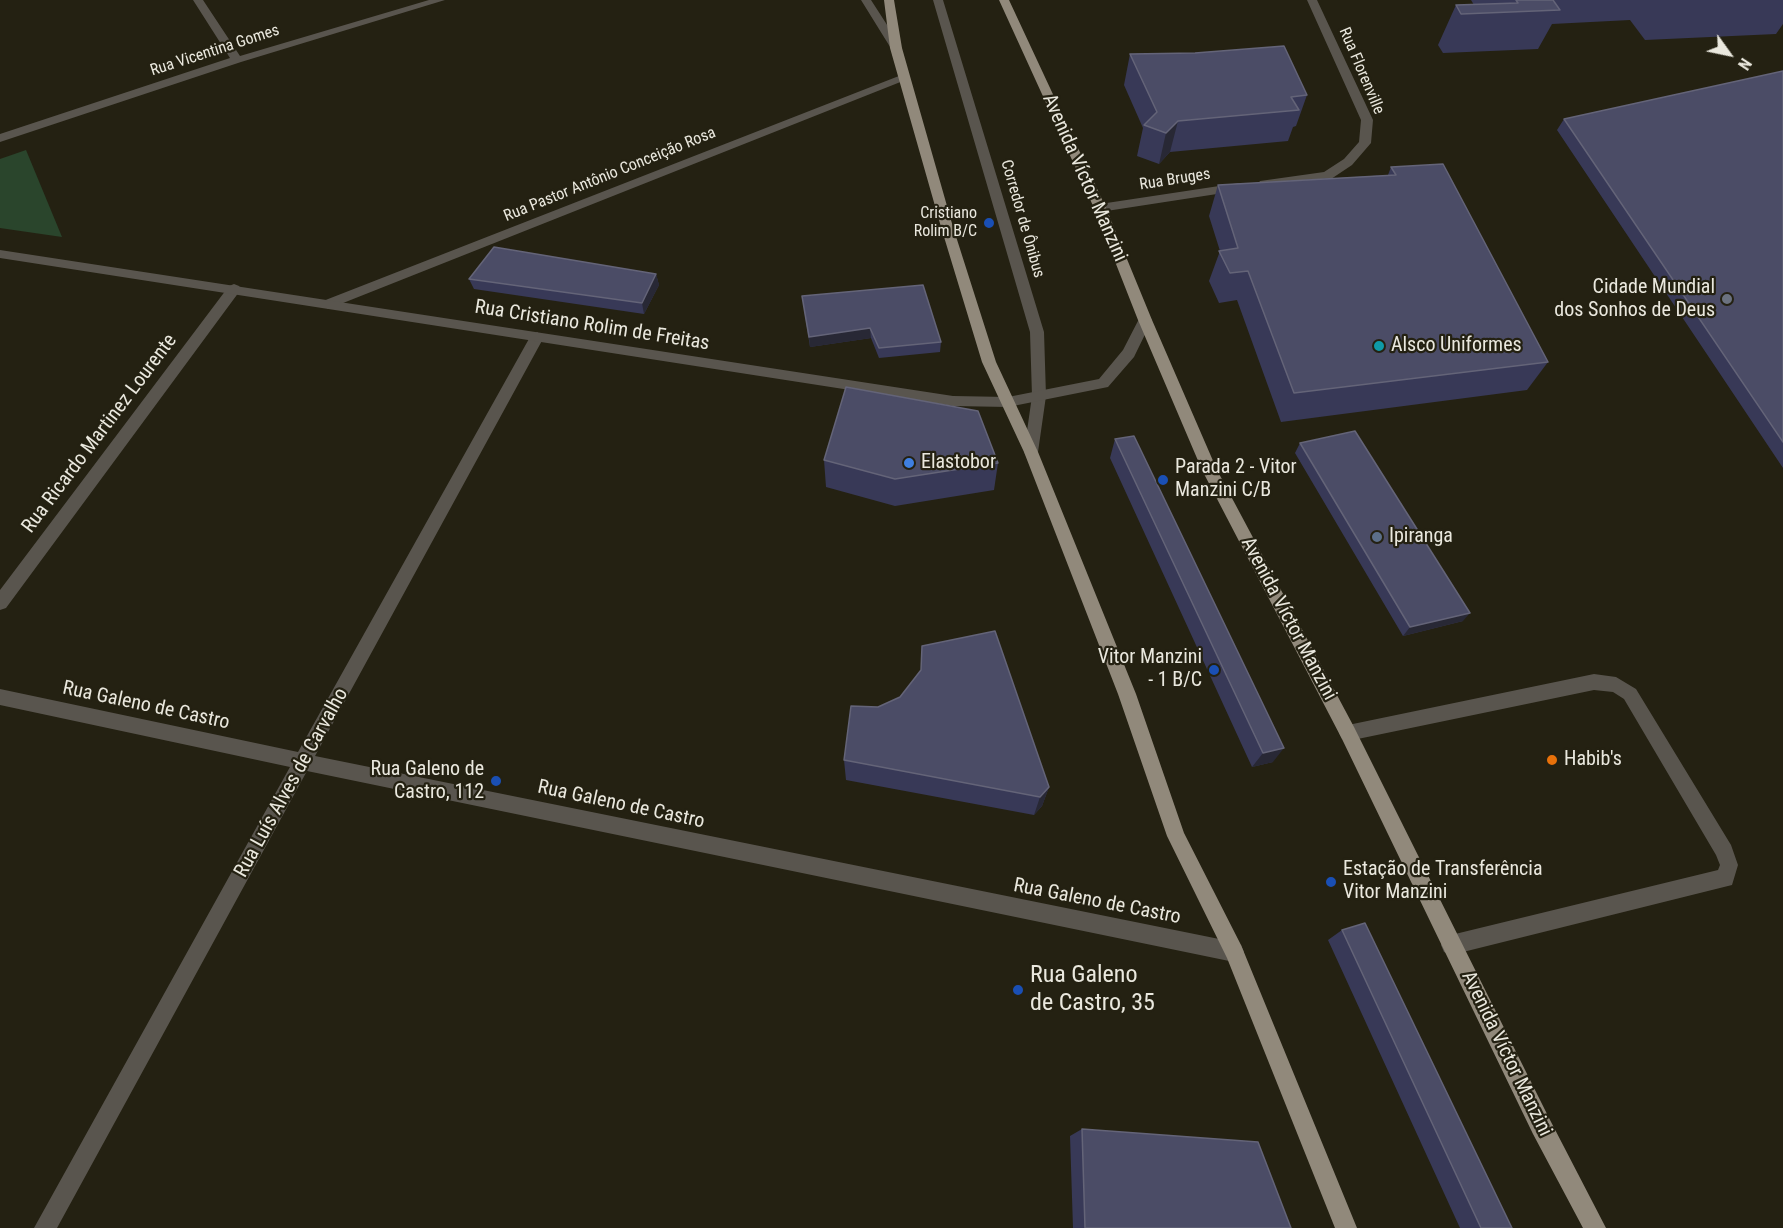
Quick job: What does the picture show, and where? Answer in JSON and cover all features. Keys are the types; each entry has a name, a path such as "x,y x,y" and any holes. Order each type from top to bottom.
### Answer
{"main road":[{"path":"889,0 896,48 904,77 989,362 1031,452 1127,694 1176,836 1234,952 1346,1228"},
{"name":"Avenida Víctor Manzini","path":"1004,0 1100,208 1210,471 1348,734 1541,1126 1595,1228"}],"street":[{"path":"198,0 237,60"},
{"name":"Rua Vicentina Gomes","path":"0,138 237,60 441,0"},
{"path":"866,0 896,48"},
{"name":"Corredor de Ônibus","path":"938,0 1037,332 1039,396 1031,452"},
{"name":"Rua Florenville","path":"1312,0 1367,120 1365,144 1348,162 1327,176"},
{"name":"Rua Pastor Antônio Conceição Rosa","path":"327,304 904,77"},
{"name":"Rua Bruges","path":"1100,208 1327,176"},
{"name":"Rua Cristiano Rolim de Freitas","path":"0,254 939,400 1008,402 1103,383 1130,353 1145,320"},
{"name":"Rua Ricardo Martinez Lourente","path":"0,603 234,290"},
{"name":"Rua Luís Alves de Carvalho","path":"45,1228 537,337"},
{"path":"1348,734 1412,718 1594,682 1616,685 1630,694 1724,851 1729,865 1725,878 1451,945"},
{"name":"Rua Galeno de Castro","path":"0,698 1234,952"}],"green space":[{"path":"26,150 62,237 0,228 0,159"}],"building":[{"path":"1516,0 1553,0 1560,10 1461,14 1456,5 1518,3"},
{"path":"1284,46 1307,95 1291,97 1299,110 1178,121 1166,133 1144,125 1157,112 1130,54 1195,53"},
{"name":"Cidade Mundial dos Sonhos de Deus","path":"1783,71 1783,442 1564,119"},
{"name":"Alsco Uniformes","path":"1443,164 1548,362 1294,393 1248,271 1230,273 1219,251 1238,248 1218,185 1396,175 1391,167"},
{"path":"494,247 656,274 642,303 469,279"},
{"path":"923,285 941,342 879,348 870,328 809,337 802,296"},
{"path":"846,387 978,411 998,463 895,479 824,460"},
{"name":"Ipiranga","path":"1355,431 1470,613 1410,627 1300,443"},
{"path":"1134,436 1284,748 1263,753 1115,439"},
{"path":"995,631 1049,787 1040,797 844,760 851,706 878,707 900,697 921,670 922,646"},
{"path":"1365,923 1512,1228 1481,1228 1342,930"},
{"path":"1082,1129 1258,1142 1291,1228 1085,1228"}],"place":[{"name":"Cristiano Rolim B/C","path":"989,223"},
{"name":"Cidade Mundial dos Sonhos de Deus","path":"1727,299"},
{"name":"Alsco Uniformes","path":"1379,346"},
{"name":"Elastobor","path":"909,463"},
{"name":"Parada 2 - Vitor Manzini C/B","path":"1163,480"},
{"name":"Ipiranga","path":"1377,537"},
{"name":"Vitor Manzini - 1 B/C","path":"1214,670"},
{"name":"Habib's","path":"1552,760"},
{"name":"Rua Galeno de Castro, 112","path":"496,781"},
{"name":"Estação de Transferência Vitor Manzini","path":"1331,882"},
{"name":"Rua Galeno de Castro, 35","path":"1018,990"}]}
